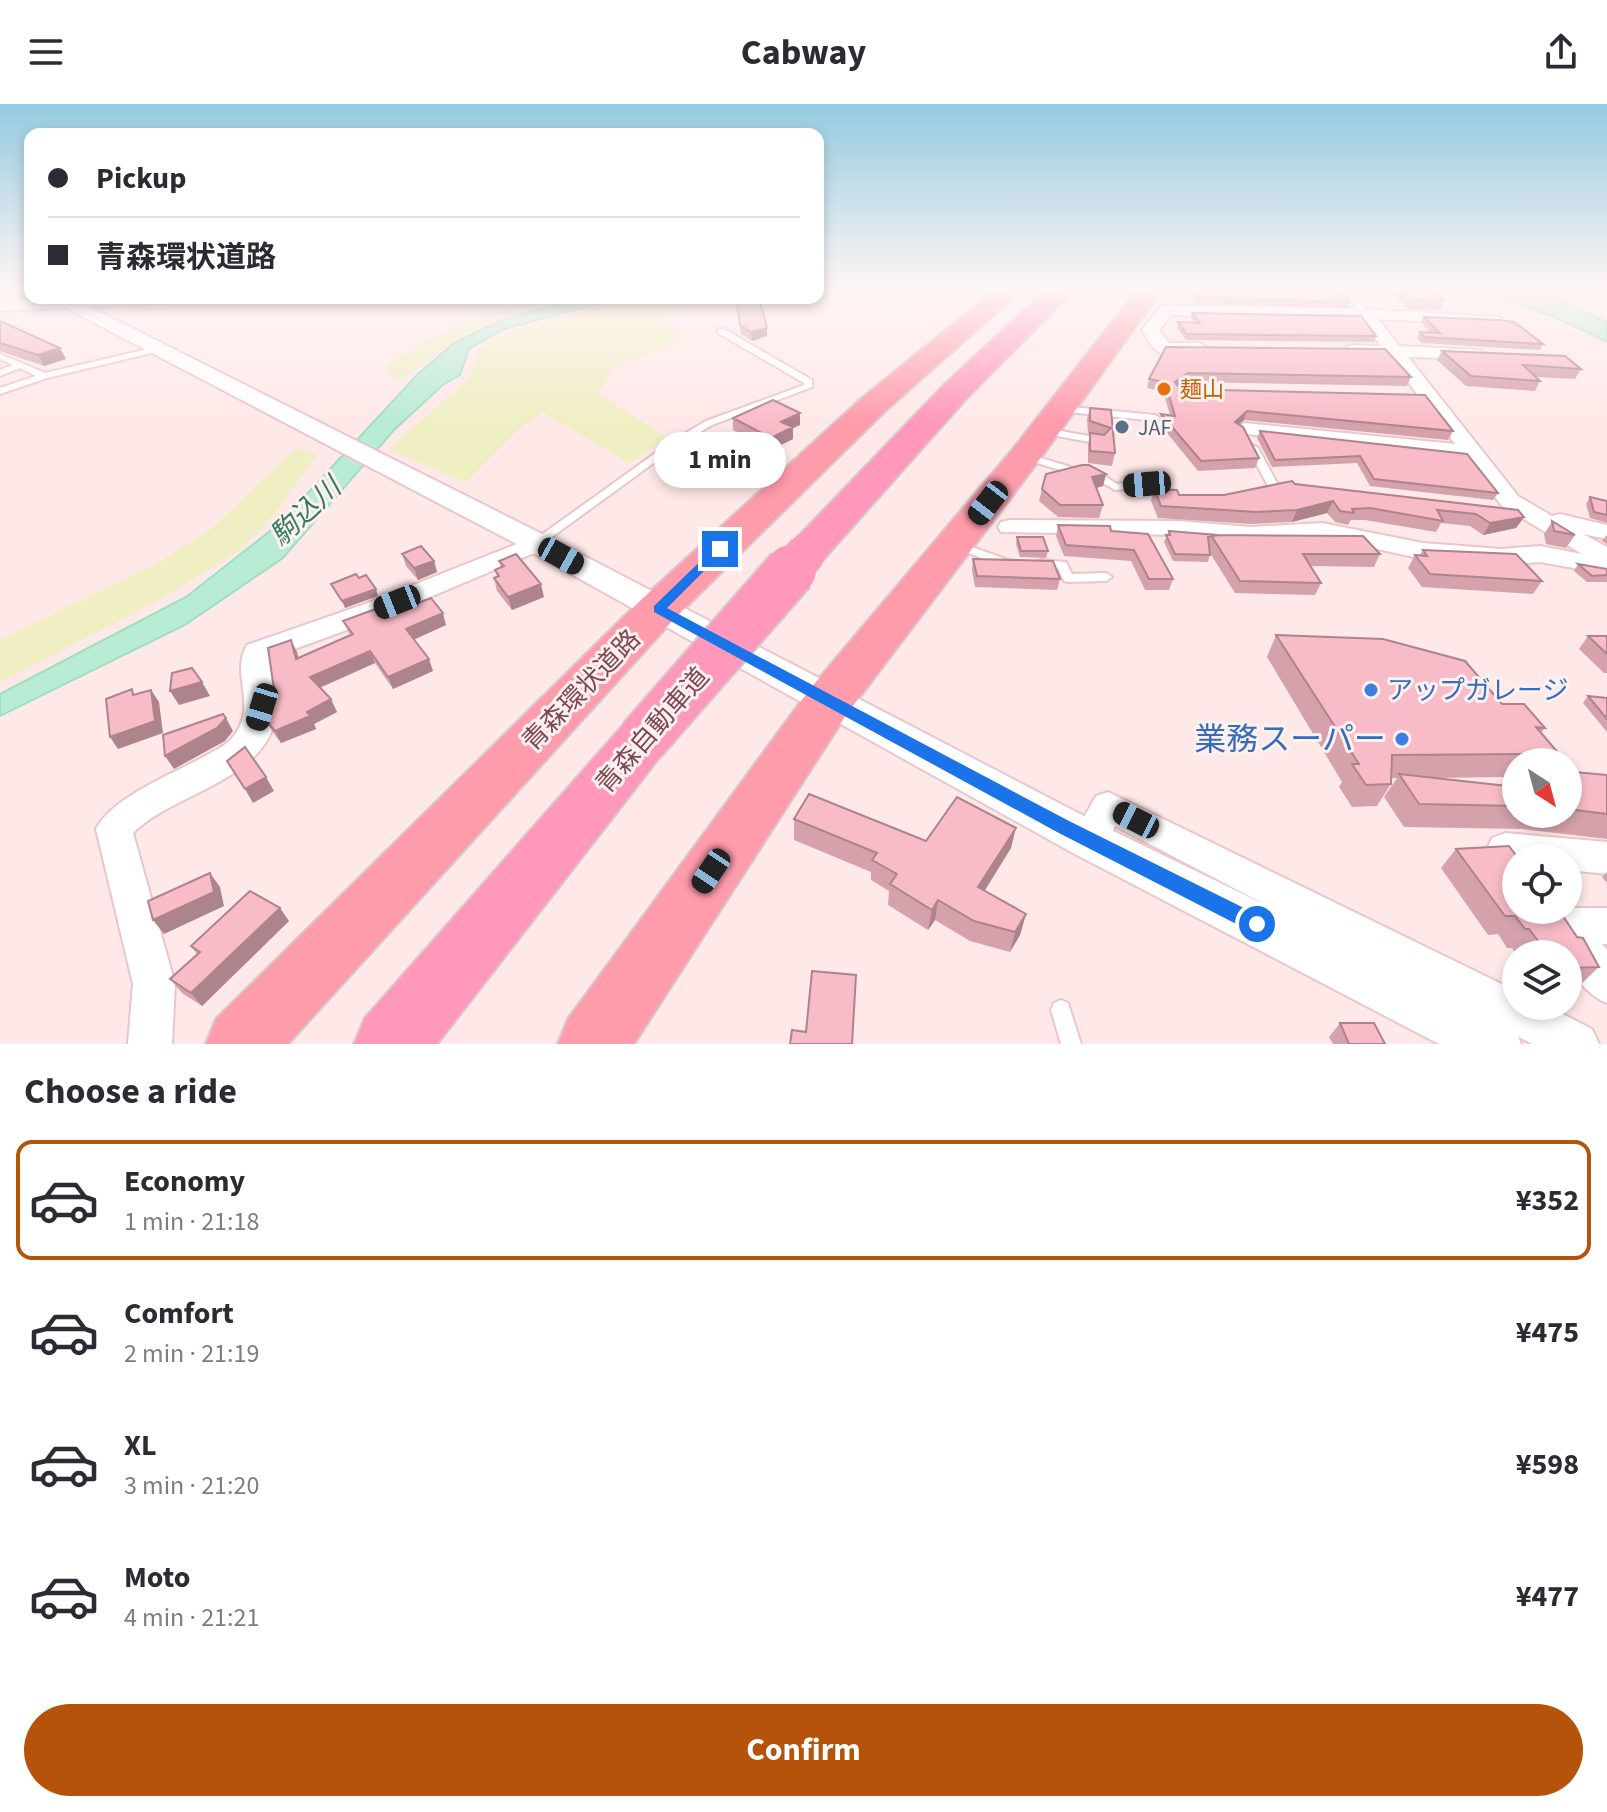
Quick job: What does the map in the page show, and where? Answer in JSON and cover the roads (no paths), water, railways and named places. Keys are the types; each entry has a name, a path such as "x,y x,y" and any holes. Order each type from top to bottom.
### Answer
{"highway":[{"name":"青森環状道路","path":"241,1044 658,609 872,406 958,334"},
{"name":"青森自動車道","path":"391,1044 643,739 807,552 955,392 1016,334"},
{"path":"593,1044 828,702 1043,432 1117,334"}],"street":[{"path":"128,334 537,543 1089,840 1403,976 1577,1044"},
{"path":"1153,334 1164,348 1224,348"},
{"path":"1379,334 1510,501 1607,558"},
{"path":"1330,350 1496,355"},
{"path":"1399,395 1429,395"},
{"path":"1244,429 1471,452"},
{"path":"1487,509 1534,515 1607,532"},
{"path":"1010,527 1178,528 1251,534 1322,530 1450,554 1501,557 1540,554 1607,566"},
{"path":"150,1044 154,984 114,829 133,810 175,791 242,750 256,728 262,707 255,660 257,652 375,610 537,543"},
{"path":"1582,856 1607,858"},
{"path":"1582,922 1607,926"},
{"path":"1562,924 1607,983"},
{"path":"1403,976 1494,1044"}],"lane":[{"path":"537,543 674,444 709,423 808,387 809,382 726,334"},
{"path":"0,391 44,376 157,349"},
{"path":"0,356 44,376"},
{"path":"0,373 20,365"},
{"path":"1043,432 1155,418"},
{"path":"1244,429 1273,486 1306,488"},
{"path":"1043,432 1100,441"},
{"path":"1043,432 1076,472 1089,471 1115,487 1147,484"},
{"path":"955,544 973,548 1002,564 1017,564"},
{"path":"1032,564 1062,565 1068,578 1106,577"},
{"path":"1061,1010 1071,1044"}],"water":[{"name":"駒込川","path":"473,334 495,334 469,349 460,375 444,384 394,430 283,558 185,625 0,716 0,694 186,597 279,524 417,375 454,343"},
{"path":"1590,334 1607,334 1607,342"}],"place":[{"name":"麺山","path":"1164,389"},
{"name":"JAF","path":"1122,427"},
{"name":"アップガレージ","path":"1371,690"},
{"name":"業務スーパー","path":"1402,739"}]}
